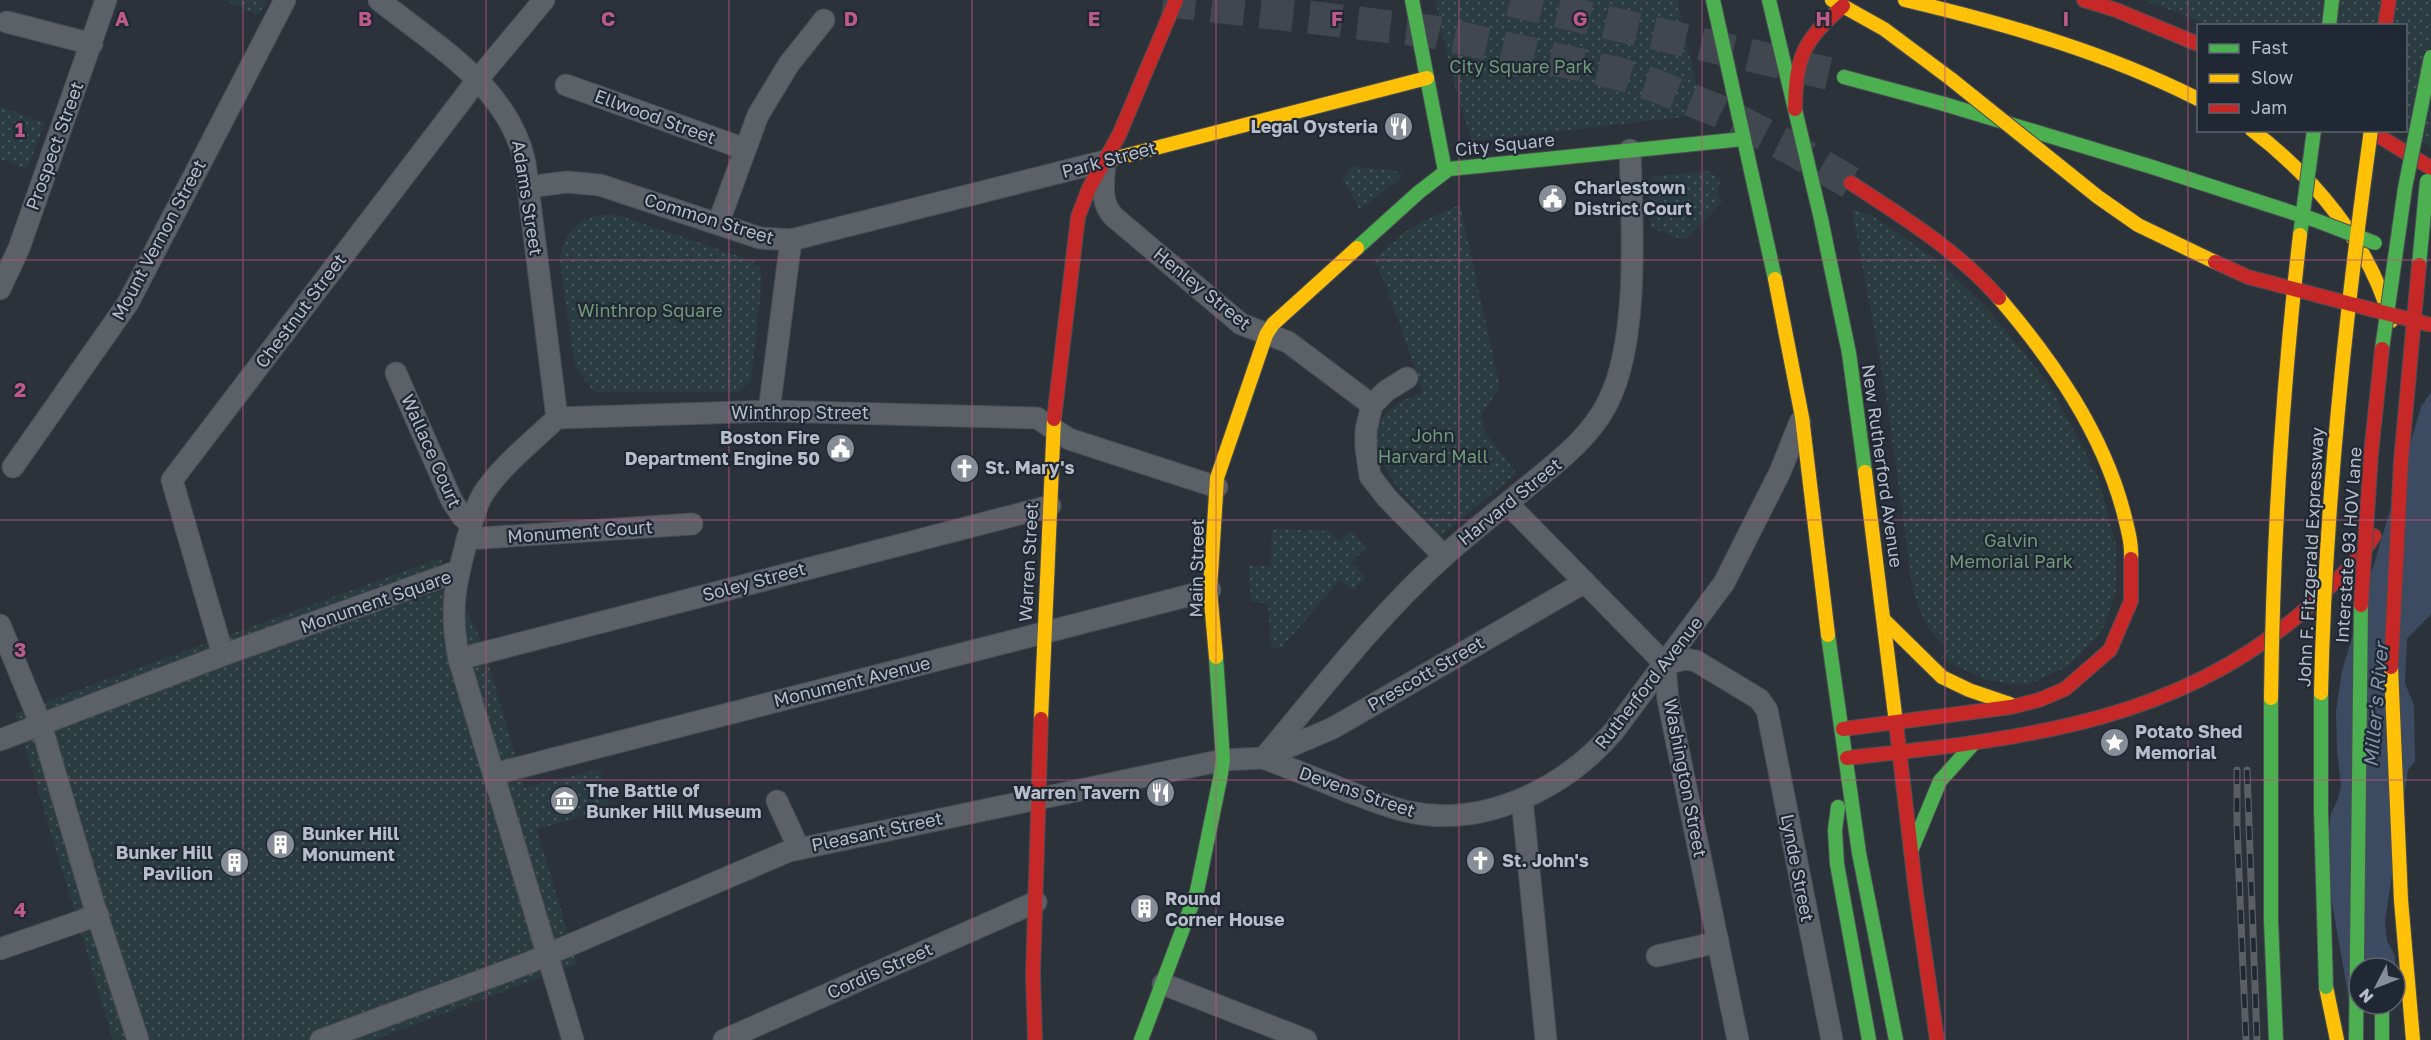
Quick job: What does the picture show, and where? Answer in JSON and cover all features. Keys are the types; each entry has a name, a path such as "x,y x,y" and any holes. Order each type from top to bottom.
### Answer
{"main road":[{"name":"Warren Street","path":"1035,1040 1033,974 1038,798 1053,428 1078,217 1089,188 1124,125 1176,0"},
{"name":"City Square","path":"1412,0 1445,171 1462,166 1743,139"},
{"path":"1713,0 1772,263 1802,417 1837,710 1843,729 1859,853 1896,1040"},
{"name":"New Rutherford Avenue","path":"1769,0 1849,353 1884,620 1922,944 1937,1040"},
{"path":"1905,0 1990,20 2054,40 2145,73 2197,98"},
{"path":"2084,0 2116,10 2197,43"},
{"path":"2329,24 2332,0"},
{"path":"2385,24 2389,0"},
{"path":"1795,108 1796,74 1803,48 1816,28 1838,3 1891,34 2105,202 2138,225 2187,251 2248,277 2431,325"},
{"name":"Interstate 93 HOV lane","path":"2356,1040 2360,651 2369,483 2398,229 2412,145 2431,57"},
{"path":"1844,77 1944,104 2152,167 2315,220 2431,266"},
{"name":"Park Street","path":"1105,161 1427,78"},
{"path":"1847,758 1974,743 2097,718 2161,698 2212,675 2265,644 2314,602 2370,542 2382,521 2397,462 2402,403 2398,355 2390,317 2358,248 2334,207 2290,160 2255,132"},
{"path":"2276,1040 2271,921 2272,566 2287,346 2314,132"},
{"name":"John F. Fitzgerald Expressway","path":"2326,987 2322,837 2323,633 2330,496 2342,356 2370,132"},
{"path":"2373,132 2398,148 2430,162 2401,461 2385,849"},
{"name":"Main Street","path":"1141,1040 1197,891 1223,760 1210,590 1218,471 1266,335 1284,312 1445,171"},
{"path":"1843,729 2017,706 2047,697 2074,683 2104,657 2121,631 2132,598 2133,575 2130,546 2119,495 2100,447 2078,404 2045,355 1987,286 1950,252 1851,183"},
{"path":"1884,620 1942,677 1969,690 2017,706"},
{"path":"2391,667 2400,867 2413,1040"},
{"path":"1911,851 1940,781 1949,768 1974,743"},
{"path":"1847,758 1835,818 1834,837 1848,937 1869,1040"},
{"name":"New Rutherford Avenue","path":"1922,944 1952,1040"},
{"path":"2326,987 2329,1040"},
{"path":"2326,987 2337,1040"},
{"path":"2382,1016 2382,1040"}],"street":[{"name":"Prospect Street","path":"0,290 19,248 106,0"},
{"name":"Mount Vernon Street","path":"13,467 128,303 285,0"},
{"name":"Adams Street","path":"379,0 478,79 495,97 515,129 521,145 528,187 557,418"},
{"name":"Chestnut Street","path":"223,655 172,480 478,79 544,0"},
{"path":"718,224 758,115 772,89 824,20"},
{"path":"7,22 92,44"},
{"name":"Ellwood Street","path":"566,86 745,149"},
{"name":"Harvard Street","path":"1263,758 1387,611 1444,556 1563,459 1582,440 1609,401 1626,341 1629,309 1630,150"},
{"name":"Park Street","path":"791,240 1105,161"},
{"name":"Henley Street","path":"1105,161 1103,192 1110,213 1241,324 1288,342 1372,405"},
{"name":"Common Street","path":"528,187 567,182 600,185 760,238 791,240 769,411"},
{"name":"Wallace Court","path":"396,373 452,501 469,532"},
{"path":"1407,378 1386,391 1372,405 1366,430 1370,476 1387,498 1444,556"},
{"name":"Winthrop Street","path":"557,418 769,411 1037,418 1069,439 1217,487"},
{"name":"Rutherford Avenue","path":"1522,799 1563,778 1594,753 1622,722 1665,664 1731,572 1780,472 1802,417"},
{"path":"458,571 478,503 490,485 557,418"},
{"path":"1508,504 1665,664"},
{"name":"Soley Street","path":"459,659 1050,506"},
{"name":"Monument Court","path":"469,532 692,524"},
{"name":"Monument Square","path":"0,740 223,655 458,571 453,628 459,659 573,1040"},
{"name":"Prescott Street","path":"1263,758 1333,728 1585,582"},
{"name":"Monument Avenue","path":"494,774 1210,590"},
{"path":"0,625 41,725 138,1040"},
{"name":"Lynde Street","path":"1665,664 1685,659 1696,661 1759,699 1768,714 1832,1040"},
{"name":"Washington Street","path":"1665,664 1668,700 1738,1040"},
{"path":"1223,760 1263,758"},
{"name":"Devens Street","path":"1263,758 1378,803 1415,813 1438,815 1468,813 1522,799"},
{"name":"Pleasant Street","path":"547,955 789,851 1223,760"},
{"path":"1522,799 1546,1040"},
{"path":"777,801 799,849"},
{"name":"Cordis Street","path":"724,1040 1036,902"},
{"path":"0,949 98,915"},
{"path":"1657,956 1718,942"},
{"path":"333,1038 547,955"},
{"path":"1163,984 1306,1040"}],"green space":[{"path":"225,0 267,0 258,15"},
{"name":"City Square Park","path":"1435,0 1677,0 1699,97 1696,112 1684,117 1472,141 1452,76"},
{"path":"2144,0 2431,0 2431,147 2407,132 2407,24 2206,24"},
{"path":"0,106 45,123 27,169 0,159"},
{"path":"1352,166 1402,172 1400,178 1360,210 1342,179"},
{"path":"1709,171 1720,180 1717,195 1723,201 1687,238 1679,238 1651,228 1648,184 1651,179 1656,176"},
{"name":"John Harvard Mall","path":"1460,205 1500,387 1481,416 1485,432 1515,471 1515,475 1441,536 1401,491 1379,455 1377,436 1382,419 1397,404 1423,393 1384,280 1374,260 1402,234 1427,219"},
{"name":"Galvin Memorial Park","path":"1852,209 1873,216 1940,262 1989,310 2049,384 2098,477 2116,546 2116,592 2101,633 2068,666 2030,684 2011,684 1983,679 1941,658 1947,649 1930,630 1919,608 1913,591 1885,388"},
{"name":"Winthrop Square","path":"603,214 615,214 753,261 760,269 762,279 751,381 739,392 594,392 575,367 560,263 561,251 569,233 584,220"},
{"path":"1272,529 1329,531 1339,541 1350,531 1367,547 1351,562 1366,577 1353,591 1340,580 1281,648 1271,649 1268,603 1251,602 1249,566 1270,566"},
{"path":"440,558 482,642 525,788 600,769 610,809 537,829 577,964 373,1040 113,1040 15,713"}],"water":[{"name":"Miller's River","path":"2431,392 2431,614 2407,639 2405,683 2414,705 2415,761 2408,770 2385,921 2387,941 2395,956 2347,956 2347,989 2325,863 2331,813 2341,786 2336,711 2342,671 2421,407"},
{"path":"2352,1016 2357,1016 2356,1040"}],"tunnel":[{"path":"1163,0 1434,32 1616,73 1651,84 1721,112 1851,183"},
{"path":"1510,0 1844,77"}],"railway":[{"path":"2237,770 2237,826 2246,1040"},
{"path":"2247,770 2257,1040"}],"traffic: fast":[{"path":"1412,0 1445,171"},
{"path":"1713,0 1775,279"},
{"path":"1769,0 1821,219 1849,353 1865,472"},
{"path":"2329,24 2332,0"},
{"path":"2382,349 2405,188 2431,57"},
{"path":"1844,77 1944,104 2152,167"},
{"path":"2300,235 2314,132"},
{"path":"1357,248 1419,192 1449,169 1743,139"},
{"path":"2152,167 2315,220 2375,243"},
{"path":"2419,265 2427,181"},
{"path":"2356,1040 2361,605"},
{"path":"1828,635 1859,853 1896,1040"},
{"path":"1141,1040 1197,891 1220,779 1223,760 1216,657"},
{"path":"2321,693 2321,810 2326,987"},
{"path":"2271,698 2271,921 2276,1040"},
{"path":"1911,851 1940,781 1974,743"},
{"path":"1838,807 1835,830 1837,864 1869,1040"},
{"path":"2382,1016 2382,1040"}],"traffic: slow":[{"path":"1832,0 1884,29 1951,79"},
{"path":"1905,0 2018,29 2091,53 2197,99"},
{"path":"1105,161 1427,78"},
{"path":"1951,79 2098,197 2138,225 2215,262"},
{"path":"2254,132 2297,169 2337,214 2369,265 2391,321"},
{"path":"2321,693 2327,552 2338,411 2371,132"},
{"path":"2271,698 2280,466 2288,351 2300,235"},
{"path":"1216,657 1210,590 1217,478 1266,335 1273,324 1357,248"},
{"path":"1775,279 1802,417 1828,635"},
{"path":"1999,298 2057,373 2089,427 2115,484 2128,531 2131,559"},
{"path":"1041,719 1054,419"},
{"path":"1865,472 1896,723"},
{"path":"1884,620 1942,677 1969,690 2010,704"},
{"path":"2391,667 2401,900 2413,1040"},
{"path":"2326,987 2337,1040"}],"traffic: jam":[{"path":"1054,419 1078,217 1089,188 1119,135 1176,0"},
{"path":"2084,0 2116,10 2197,44"},
{"path":"2385,24 2389,0"},
{"path":"1795,109 1797,75 1804,51 1819,29 1843,6"},
{"path":"2372,132 2431,168"},
{"path":"1851,183 1948,250 1999,298"},
{"path":"2215,262 2248,277 2431,325"},
{"path":"2391,667 2401,461 2419,265"},
{"path":"2361,605 2371,454 2382,349"},
{"path":"1847,758 1972,743 2032,733 2092,720 2150,701 2205,677 2258,646 2309,606 2336,581 2374,536"},
{"path":"1843,729 2011,707 2039,700 2065,689 2110,650 2131,601 2131,559"},
{"path":"1035,1040 1033,974 1041,719"},
{"path":"1896,723 1916,893 1937,1040"}],"place":[{"name":"Legal Oysteria","path":"1399,127"},
{"name":"Charlestown District Court","path":"1553,198"},
{"name":"Boston Fire Department Engine 50","path":"841,448"},
{"name":"St. Mary's","path":"964,468"},
{"name":"Potato Shed Memorial","path":"2114,742"},
{"name":"Warren Tavern","path":"1161,793"},
{"name":"The Battle of Bunker Hill Museum","path":"565,801"},
{"name":"Bunker Hill Monument","path":"281,844"},
{"name":"St. John's","path":"1481,861"},
{"name":"Bunker Hill Pavilion","path":"234,863"},
{"name":"Round Corner House","path":"1144,909"}]}
